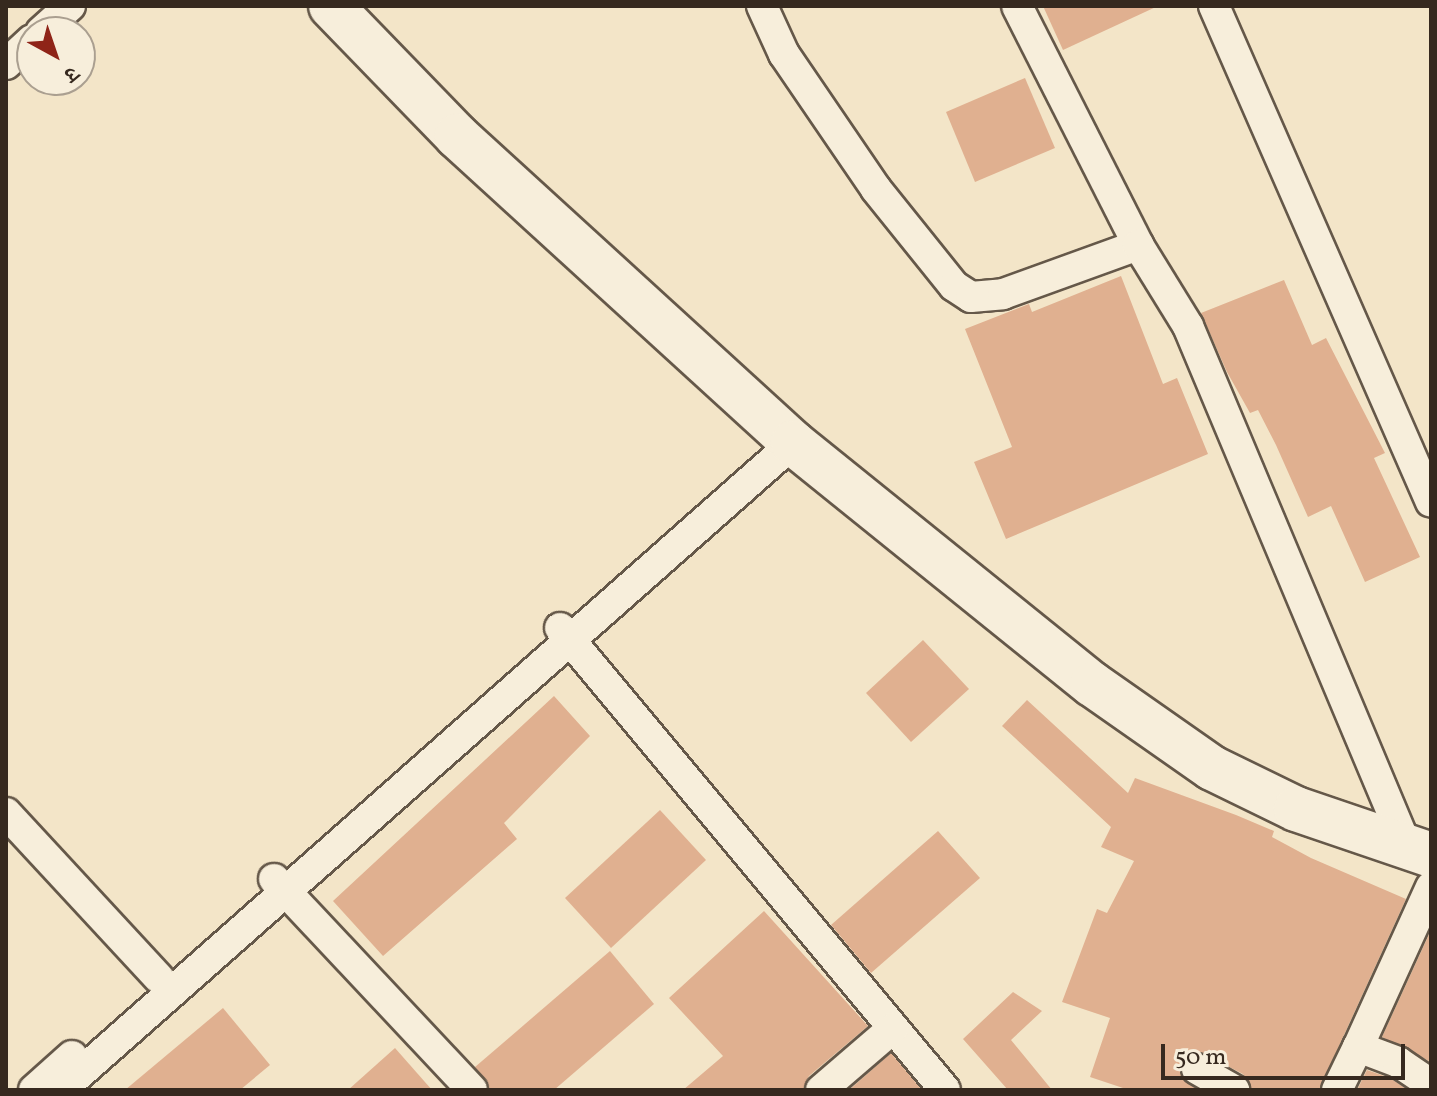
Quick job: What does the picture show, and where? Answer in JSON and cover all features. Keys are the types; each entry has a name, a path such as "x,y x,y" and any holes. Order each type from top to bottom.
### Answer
{"street":[{"path":"331,6 457,136 793,443 1092,684 1212,768 1296,809 1424,853"},
{"path":"762,6 784,54 845,146 954,286 971,297 1003,294 1138,245"},
{"path":"1017,6 1138,245 1188,326 1424,853 1358,1047 1337,1090"},
{"path":"1214,6 1431,502"},
{"path":"54,1087 279,884 565,634 678,543 793,443"},
{"path":"565,634 945,1090"},
{"path":"6,813 159,978"},
{"path":"54,1087 159,978 279,884"},
{"path":"279,884 472,1090"},
{"path":"821,1090 893,1028"},
{"path":"1358,1047 1398,1062 1431,1084"},
{"path":"1197,1069 1234,1090"}],"building":[{"path":"1043,6 1158,6 1063,50"},
{"path":"1025,78 1055,148 975,182 946,112"},
{"path":"1121,276 1163,384 1177,378 1208,454 1006,539 974,462 1012,447 965,329 1029,304 1032,312"},
{"path":"1284,280 1312,345 1326,338 1385,453 1374,458 1420,557 1365,582 1331,506 1308,517 1258,410 1250,413 1227,372 1201,313"},
{"path":"923,640 969,689 911,742 866,693"},
{"path":"554,696 590,736 504,823 517,839 383,956 333,901"},
{"path":"1027,700 1128,793 1135,778 1236,815 1274,831 1272,837 1311,858 1406,899 1319,1090 1252,1090 1243,1074 1198,1051 1187,1054 1179,1068 1182,1079 1198,1090 1129,1090 1090,1077 1110,1018 1062,1002 1097,909 1107,913 1134,861 1101,847 1111,827 1002,726"},
{"path":"660,810 706,860 611,948 565,898"},
{"path":"938,831 980,878 871,973 831,925"},
{"path":"764,911 868,1026 809,1076 803,1090 683,1090 723,1056 669,998"},
{"path":"1431,930 1431,1062 1382,1037"},
{"path":"610,951 654,1004 554,1090 490,1090 475,1067"},
{"path":"1013,992 1042,1011 1011,1040 1052,1090 1008,1090 963,1039"},
{"path":"223,1008 270,1065 240,1090 125,1090"},
{"path":"395,1048 432,1090 348,1090"},
{"path":"891,1053 922,1090 849,1090"},
{"path":"1367,1070 1390,1078 1408,1090 1357,1090"}]}
